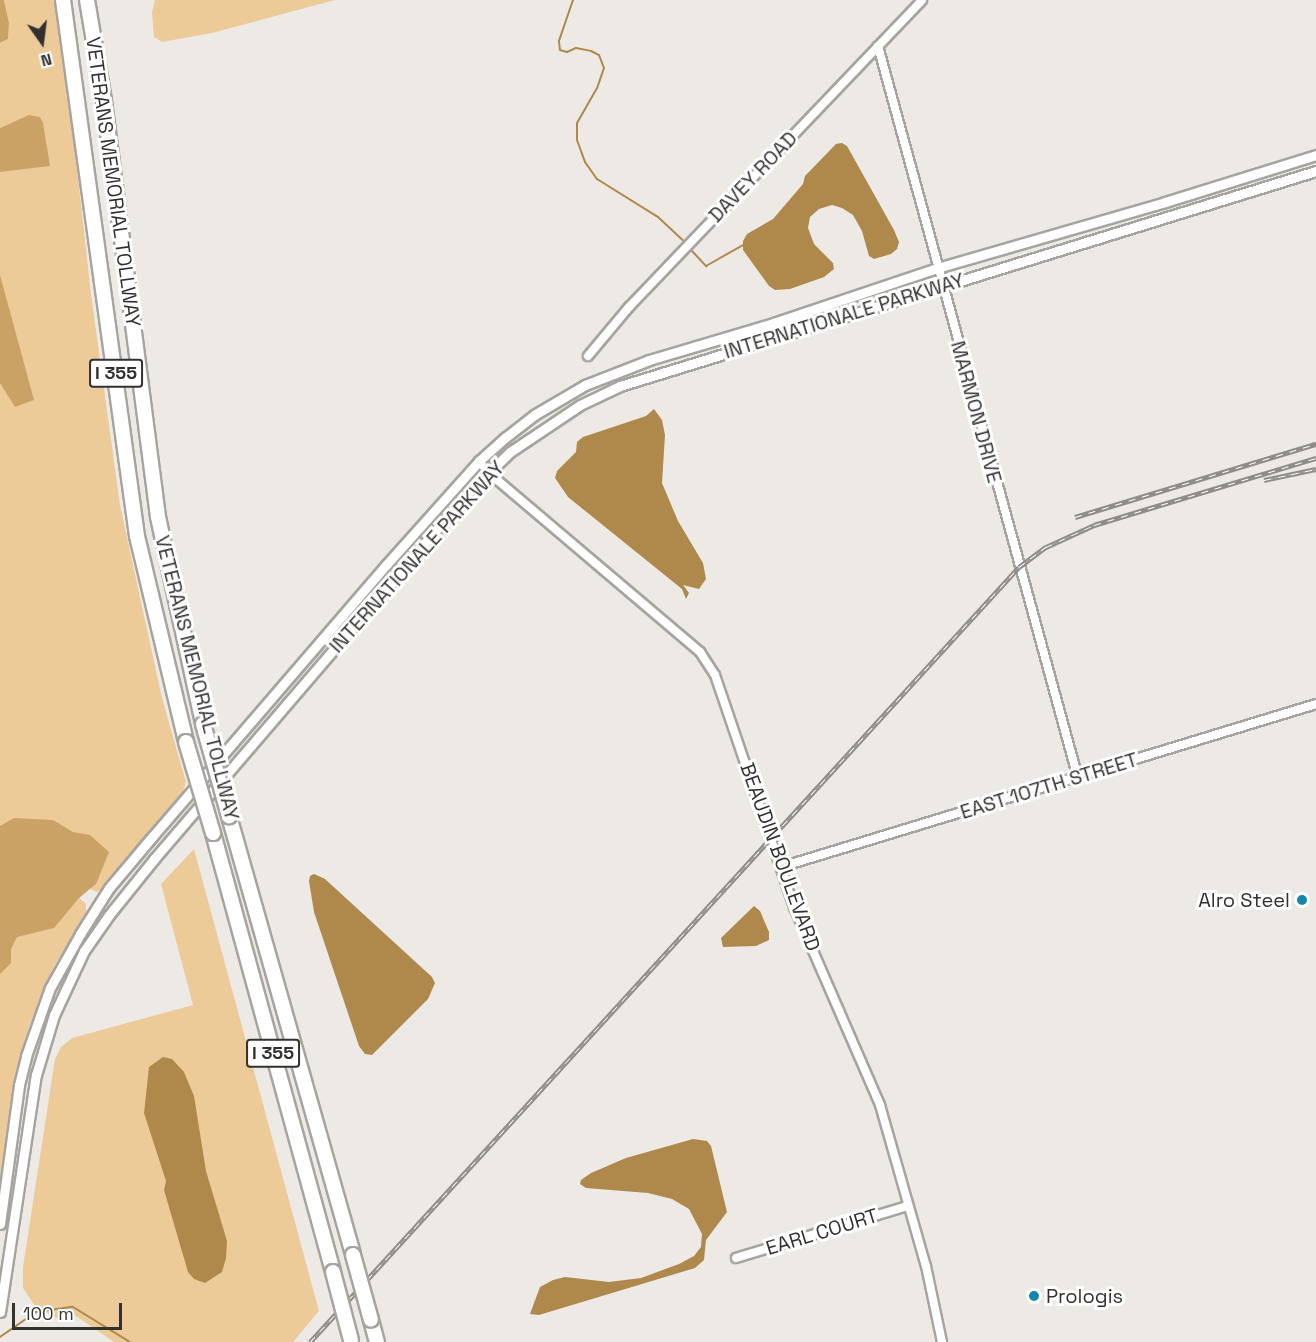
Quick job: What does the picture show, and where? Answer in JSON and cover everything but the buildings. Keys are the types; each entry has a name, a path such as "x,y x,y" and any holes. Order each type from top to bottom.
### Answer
{"highway":[{"name":"VETERANS MEMORIAL TOLLWAY","path":"63,0 138,536 186,742 213,833 351,1341"},
{"name":"VETERANS MEMORIAL TOLLWAY","path":"87,0 104,101 158,517 203,724 378,1342"}],"street":[{"name":"DAVEY ROAD","path":"588,356 629,307 922,0"},
{"name":"MARMON DRIVE","path":"878,45 1078,778"},
{"name":"INTERNATIONALE PARKWAY","path":"0,1224 19,1085 26,1056 50,988 109,888 479,461 534,415 585,385 649,360 764,326 937,267 1165,202 1316,155"},
{"name":"INTERNATIONALE PARKWAY","path":"0,1312 36,1075 54,1015 84,951 109,915 154,859 460,502 489,473 539,430 580,405 620,386 1316,171"},
{"name":"BEAUDIN BOULEVARD","path":"479,461 489,473 700,652 715,675 795,907 880,1105 926,1266 942,1342"},
{"name":"EAST 107TH STREET","path":"781,867 1316,704"},
{"name":"EARL COURT","path":"736,1258 907,1206"}],"shaded area":[{"path":"0,0 4,0 9,23 8,39 0,43"},
{"path":"4,0 58,0 91,294 120,505 162,698 186,782 182,795 108,885 97,892 90,889 96,884 75,894 86,904 86,914 54,966 29,1027 13,1089 0,1181 0,172 50,165 11,123 0,128 0,43 8,39 9,23"},
{"path":"155,0 335,0 212,33 162,42 154,37 152,13"},
{"path":"29,115 40,117 43,123 50,166 0,172 0,128"},
{"path":"842,143 847,146 894,230 899,242 897,249 891,254 874,259 869,256 862,231 853,215 832,205 819,209 810,217 808,228 814,244 833,263 834,269 824,277 790,289 775,290 769,286 743,250 743,241 747,234 773,219 803,184 805,176 836,144"},
{"path":"0,275 34,400 15,407 0,383"},
{"path":"654,409 662,420 665,435 662,483 678,521 703,563 706,579 699,589 683,585 689,593 686,599 682,589 568,497 555,478 557,471 576,452 577,442 583,437 646,416"},
{"path":"14,818 53,820 73,832 90,835 109,852 96,884 79,898 54,928 17,937 11,949 11,963 0,974 0,826"},
{"path":"194,849 319,1311 293,1342 114,1342 76,1316 56,1318 35,1306 23,1288 23,1267 55,1059 61,1047 72,1038 193,1005 161,884"},
{"path":"314,874 325,879 432,977 435,983 428,999 372,1055 365,1054 359,1046 314,912 309,881 310,876"},
{"path":"754,906 760,911 769,932 769,940 756,946 723,947 721,938"},
{"path":"163,1057 172,1059 184,1072 194,1096 206,1171 227,1241 222,1272 205,1283 194,1279 188,1272 164,1190 166,1181 144,1113 149,1067"},
{"path":"693,1139 707,1141 711,1146 727,1212 706,1240 704,1260 695,1268 539,1315 530,1314 540,1287 553,1280 565,1277 609,1282 641,1278 694,1256 701,1247 702,1234 689,1209 672,1199 648,1193 586,1188 580,1184 581,1180 591,1173 626,1158"}],"waterway":[{"path":"573,0 559,41 560,50 567,52 576,48 591,51 599,55 604,68 597,88 577,123 577,140 585,162 597,179 658,217 683,240"},
{"path":"692,251 706,266 743,245"},
{"path":"0,1337 36,1312 73,1307 130,1342"}],"railway":[{"path":"1075,517 1316,444"},
{"path":"310,1342 1019,567 1046,547 1094,525 1316,458"},
{"path":"1264,480 1316,469"}],"place":[{"name":"Alro Steel","path":"1302,900"},
{"name":"Prologis","path":"1034,1296"}]}
